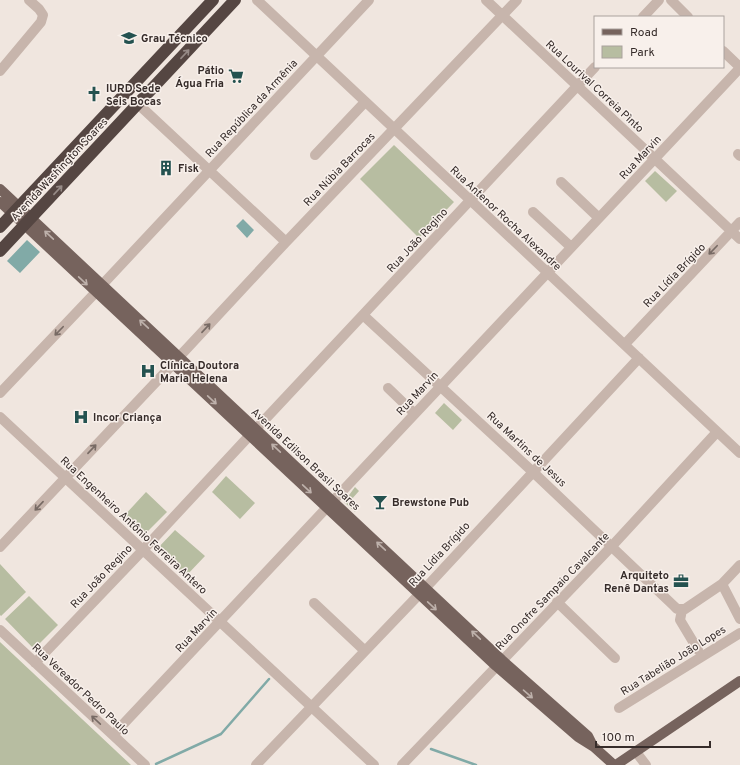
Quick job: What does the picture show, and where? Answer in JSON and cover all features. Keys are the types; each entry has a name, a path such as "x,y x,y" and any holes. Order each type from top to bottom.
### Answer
{"highway":[{"name":"Avenida Washington Soares","path":"0,227 213,0"},
{"name":"Avenida Washington Soares","path":"0,251 235,0"}],"main road":[{"name":"Avenida Edilson Brasil Soares","path":"0,189 27,222 499,663 560,717 588,736 594,747 615,765"},
{"name":"Avenida Edilson Brasil Soares","path":"0,202 16,210"},
{"path":"615,765 740,681"}],"street":[{"path":"0,71 41,22 43,15 29,0"},
{"name":"Rua Antenor Rocha Alexandre","path":"257,0 740,453"},
{"name":"Rua República da Armênia","path":"0,393 369,0"},
{"name":"Rua Lourival Correia Pìnto","path":"486,0 740,239"},
{"name":"Rua Núbia Barrocas","path":"0,547 286,242 517,0"},
{"path":"644,16 659,0"},
{"path":"671,0 687,16"},
{"path":"724,52 740,68"},
{"name":"Rua João Regino","path":"35,663 143,550 594,68"},
{"name":"Rua Marvin","path":"113,735 414,413 740,68"},
{"path":"315,155 365,102"},
{"path":"138,104 286,242"},
{"path":"561,182 599,218"},
{"path":"533,212 571,247"},
{"name":"Rua Lídia Brígido","path":"624,344 740,222"},
{"name":"Rua Martins de Jesus","path":"363,315 534,472 671,604 677,609 682,610"},
{"name":"Rua Lídia Brígido","path":"256,765 534,472 639,358"},
{"path":"388,388 414,413"},
{"name":"Rua Engenheiro Antônio Ferreira Antero","path":"0,417 374,765"},
{"name":"Rua Onofre Sampaio Cavalcante","path":"402,765 612,546 717,432"},
{"path":"698,650 680,620 682,610 722,584 740,564"},
{"path":"722,584 740,619"},
{"path":"557,602 615,658"},
{"path":"314,603 364,650"},
{"name":"Rua Vereador Pedro Paulo","path":"0,630 145,765"},
{"name":"Rua Tabelião João Lopes","path":"619,708 740,633"},
{"path":"636,752 646,765"}],"green space":[{"path":"394,145 454,202 419,238 360,179"},
{"path":"655,171 677,191 666,202 645,181"},
{"path":"444,403 462,420 453,430 435,413"},
{"path":"226,476 255,503 240,519 212,492"},
{"path":"355,487 359,491 351,500 359,507 355,512 344,502"},
{"path":"146,492 167,512 143,536 123,517"},
{"path":"175,530 205,556 186,576 157,549"},
{"path":"0,564 26,592 1,616 0,615"},
{"path":"29,596 58,625 34,649 5,619"},
{"path":"0,642 131,765 0,765"}],"water":[{"path":"243,219 254,230 247,238 236,226"},
{"path":"27,240 40,252 20,273 7,261"}],"waterway":[{"path":"156,764 221,734 269,679"},
{"path":"431,749 476,765"}],"place":[{"name":"Grau Técnico","path":"129,38"},
{"name":"Pátio Água Fria","path":"236,76"},
{"name":"IURD Sede Seis Bocas","path":"94,94"},
{"name":"Fisk","path":"166,168"},
{"name":"Clínica Doutora Maria Helena","path":"148,371"},
{"name":"Incor Criança","path":"81,417"},
{"name":"Brewstone Pub","path":"380,502"},
{"name":"Arquiteto Renê Dantas","path":"681,581"}]}
